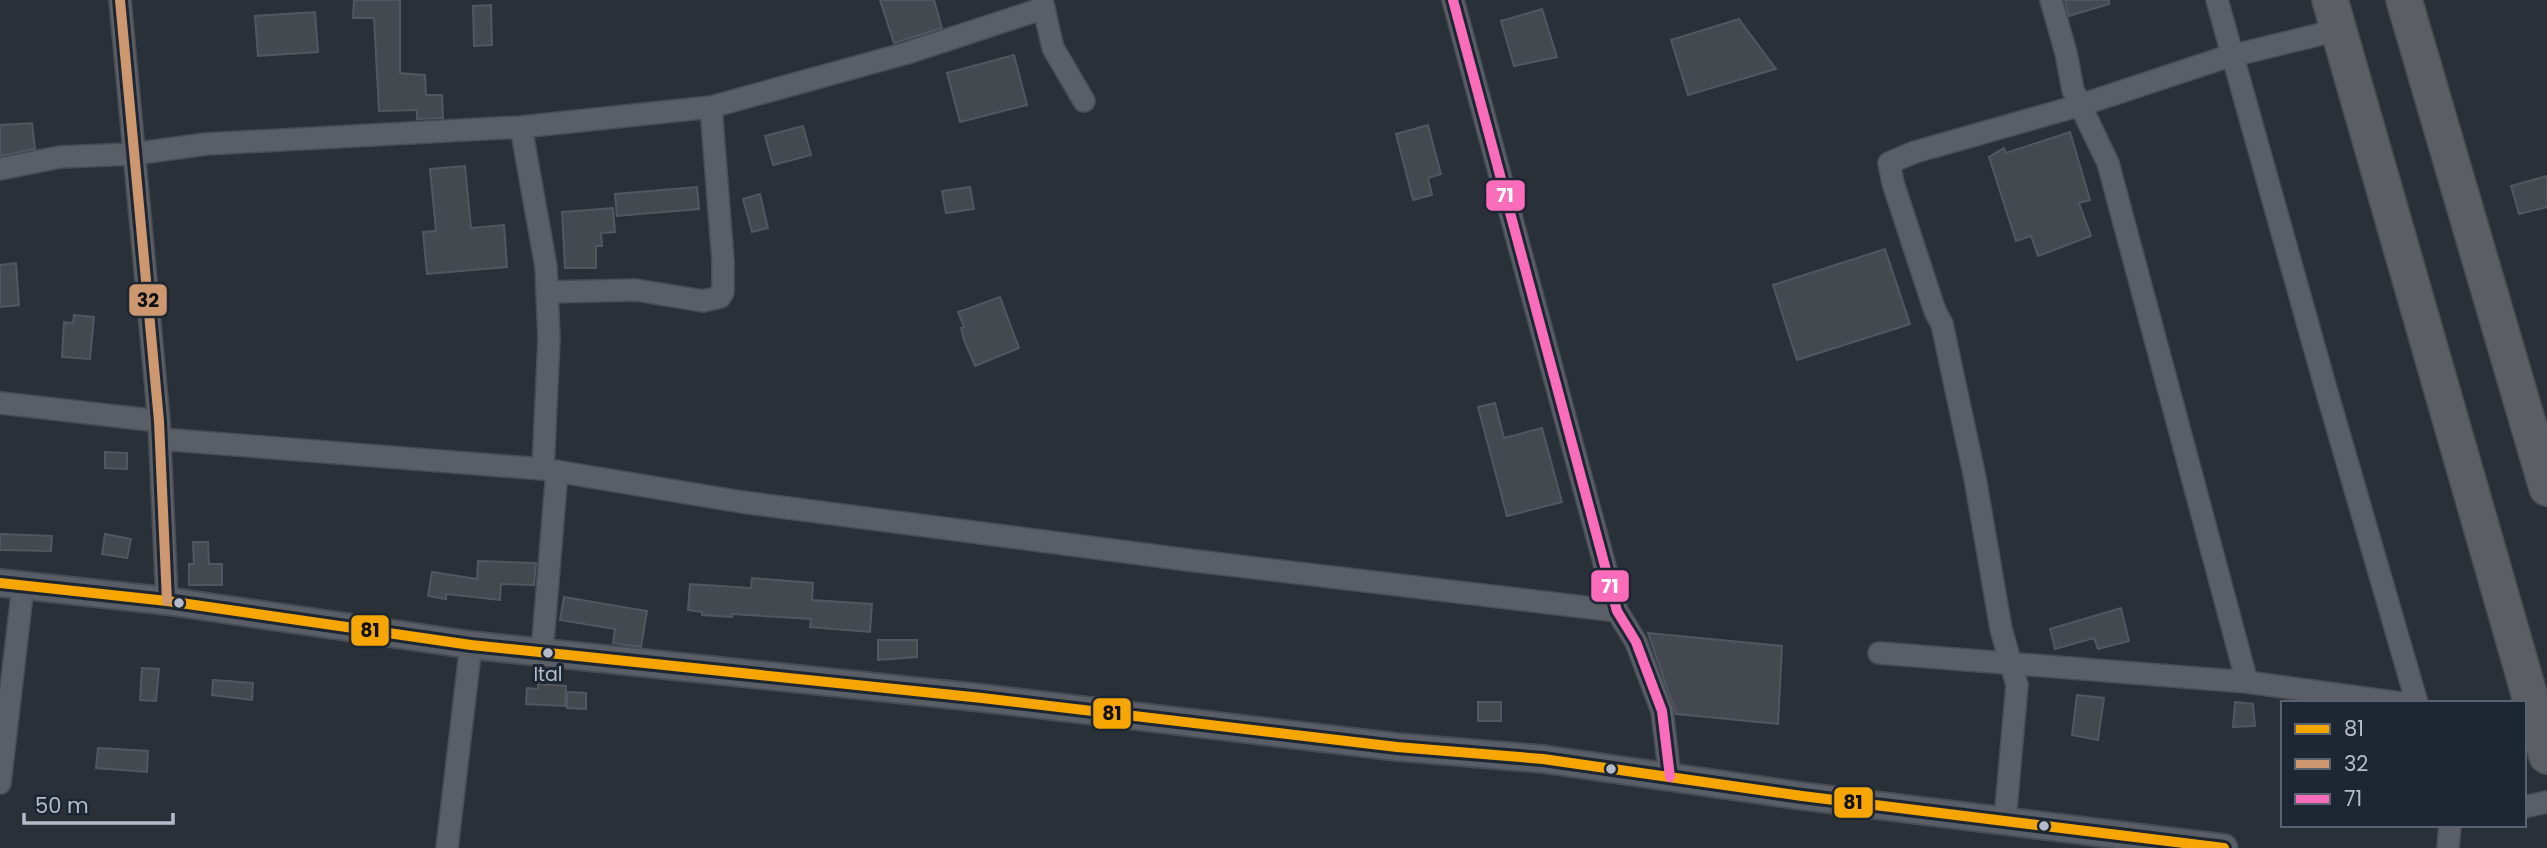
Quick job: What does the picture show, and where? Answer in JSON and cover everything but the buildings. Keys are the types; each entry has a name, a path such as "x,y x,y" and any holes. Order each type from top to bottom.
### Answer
{"highway":[{"path":"2404,0 2547,488"},
{"path":"2334,15 2547,756"}],"street":[{"path":"120,0 160,430 167,601"},
{"path":"1453,0 1617,611 1636,642 1662,711 1671,777"},
{"path":"2051,0 2073,90 2108,163 2247,682"},
{"path":"2217,0 2416,701"},
{"path":"0,169 60,157 133,154 206,144 521,127 711,107 907,53 1043,4 1053,48 1084,101"},
{"path":"2005,820 2017,685 2001,629 1975,478 1942,324 1935,311 1893,183 1889,163 1915,152 2081,105 2234,55 2334,15"},
{"path":"547,292 636,290 703,301 720,297 723,292 723,261 711,107"},
{"path":"521,127 547,267 550,470 542,653"},
{"path":"0,403 160,430 550,470 742,502 1188,560 1617,611"},
{"path":"0,783 12,585 167,601 471,645 982,698 1397,747 1543,759 2224,848"},
{"path":"447,848 471,645"},
{"path":"1879,653 2247,682 2386,701"},
{"path":"2526,807 2547,802"},
{"path":"2448,848 2450,827"}],"transit line":[{"name":"32","path":"120,0 159,421 167,601"},
{"name":"71","path":"1453,0 1617,611 1636,642 1662,711 1670,777"},
{"name":"81","path":"0,583 167,601 471,645 982,698 1397,747 1543,759 1802,796 2224,848"}],"place":[{"name":"Ital","path":"548,653"}]}
